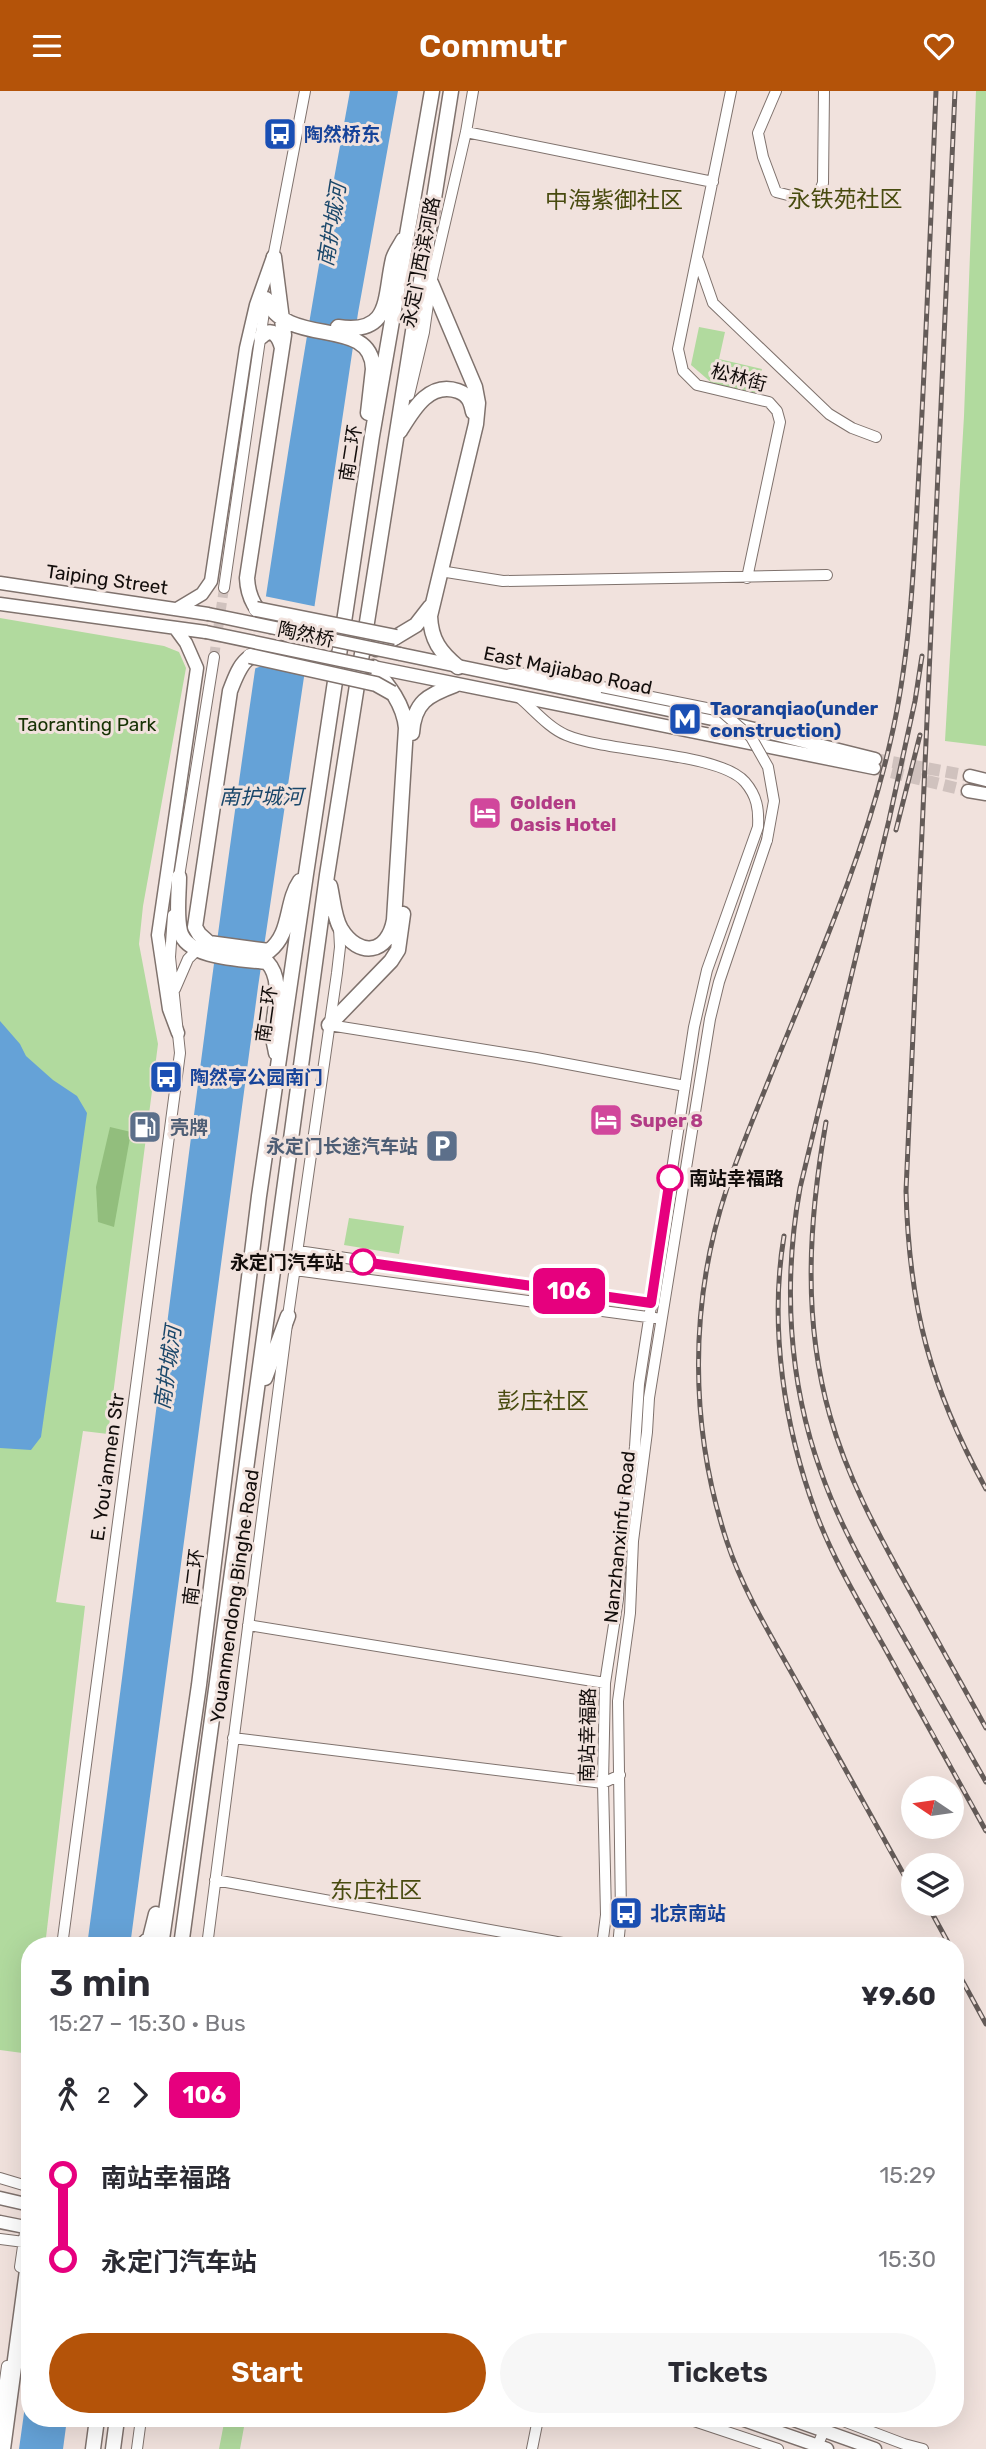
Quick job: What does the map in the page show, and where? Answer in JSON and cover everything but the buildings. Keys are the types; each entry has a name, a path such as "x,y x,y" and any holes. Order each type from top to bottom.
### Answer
{"highway":[{"name":"南二环","path":"162,1937 199,1685 278,1062 372,436 432,91"},
{"name":"南二环","path":"182,1937 327,874 452,91"},
{"path":"272,299 300,326 352,329 364,327 380,318 386,301 394,256 408,232"},
{"path":"271,626 248,595 247,578 284,335 272,299 274,257"},
{"path":"431,283 475,387 478,403 476,423 431,606 432,636 441,652 458,667"},
{"path":"280,318 300,326 350,338 367,348 373,362 368,409 372,436"},
{"path":"282,349 300,326"},
{"path":"261,337 268,332 275,334 282,349"},
{"path":"396,438 423,398 438,389 451,389 463,393 471,400 476,423"},
{"path":"376,649 416,625 431,606"},
{"path":"256,609 396,637"},
{"path":"204,949 195,927 230,691 236,675 250,656 256,652 280,648"},
{"path":"250,656 376,684 392,693"},
{"path":"327,874 339,927 352,944 363,948 381,946 393,929 406,728 405,714 373,667"},
{"path":"329,1025 391,961 398,950 402,932 413,719 417,708 433,693 455,685"},
{"path":"268,957 282,935 297,885 306,874"},
{"path":"179,877 180,932 184,940 204,949 268,957"},
{"path":"268,957 275,973 277,991 272,1034 278,1062"},
{"path":"256,1402 288,1316"},
{"path":"149,1937 163,1869 175,1842"},
{"path":"3,2449 21,2296"},
{"path":"91,2449 95,2427"},
{"path":"113,2449 116,2427"}],"main road":[{"path":"177,609 202,594 211,581 246,348 256,305 274,257"},
{"name":"Taiping Street","path":"0,583 208,614"},
{"name":"Taiping Street","path":"0,604 206,632"},
{"name":"陶然桥","path":"208,614 400,655"},
{"path":"175,628 186,643 197,668 158,935 170,1009 178,1033"},
{"name":"陶然桥","path":"206,632 455,685 874,763"},
{"name":"East Majiabao Road","path":"400,655 722,721 874,763"},
{"path":"970,776 986,780"},
{"path":"968,791 986,795"},
{"path":"0,2198 21,2201"},
{"path":"0,2222 21,2226"},
{"path":"763,2427 820,2448"},
{"path":"812,2427 875,2449"}],"street":[{"path":"274,257 305,91"},
{"name":"永定门西滨河路","path":"396,438 416,371 431,283 473,91"},
{"name":"松林街","path":"731,91 678,349 683,371 697,385 769,402 777,411 780,422 747,578"},
{"path":"786,91 778,91 758,133 763,157 776,193 815,202 823,183 824,91"},
{"path":"466,132 713,182"},
{"path":"697,259 713,303 829,414 852,428 877,437"},
{"path":"224,589 261,337 272,299"},
{"path":"440,571 503,581 827,575"},
{"name":"E. You'anmen Str","path":"63,1937 180,1053 170,936 214,657"},
{"name":"Nanzhanxinfu Road","path":"492,674 538,673 721,711 751,737 768,767 774,801 767,839 719,982 710,1019 649,1398 648,1432 633,1541 630,1613 620,1674 618,1701 621,1775"},
{"name":"南站幸福路","path":"517,695 563,734 590,743 712,764 731,773 744,780 755,797 759,810 758,827 707,970 694,1027 639,1384 635,1447 606,1683 603,1783 606,1915 603,1937"},
{"name":"Youanmendong Binghe Road","path":"208,1937 288,1316 340,947 339,927"},
{"path":"174,993 188,960 204,949"},
{"path":"329,1025 536,1058 685,1086"},
{"path":"298,1251 664,1305"},
{"path":"295,1270 662,1319"},
{"path":"248,1625 606,1683"},
{"path":"233,1738 603,1783 621,1775"},
{"name":"南站幸福路","path":"619,1937 621,1775"},
{"path":"215,1880 529,1937"},
{"path":"0,2178 21,2184"},
{"path":"0,2239 21,2244"},
{"path":"0,2417 21,2283"},
{"path":"137,2449 140,2427"},
{"path":"532,2449 536,2427"},
{"path":"712,2427 778,2449"},
{"path":"820,2448 825,2427"},
{"path":"859,2427 923,2449"}],"green space":[{"path":"976,91 986,91 986,746 945,741 964,416"},
{"path":"699,327 725,332 719,359 762,369 755,393 713,384 691,365"},
{"name":"Taoranting Park","path":"0,618 164,646 179,652 186,668 143,906 139,944 158,1044 108,1434 83,1431 56,1602 85,1606 46,1937 21,1937 21,2053 0,2050"},
{"path":"110,1127 131,1132 114,1227 98,1222 96,1187"},
{"path":"349,1218 404,1226 399,1254 344,1245"},
{"path":"223,2427 244,2427 240,2449 219,2449"}],"water":[{"name":"南护城河","path":"350,91 398,91 358,313 258,987 131,1937 88,1937 207,1017 272,553"},
{"path":"0,1021 20,1044 26,1056 53,1080 77,1096 87,1113 41,1437 31,1450 0,1448"},
{"path":"22,2427 66,2427 63,2449 19,2449"}],"pier":[{"path":"264,596 318,607 307,676 262,666 253,669"}],"tunnel":[{"path":"214,657 224,588"},
{"path":"875,759 970,776"},
{"path":"874,768 968,791"}],"railway":[{"path":"901,1870 760,1615 734,1561 715,1498 706,1454 698,1365 706,1275 727,1188 851,873 879,787 897,709 903,676 913,573 936,91"},
{"path":"955,91 906,1191 912,1272 926,1345 950,1416 986,1489"},
{"path":"922,656 889,820 800,1188 791,1259 792,1331 801,1402 821,1472 836,1510 874,1584 986,1782"},
{"path":"896,830 920,735"},
{"path":"826,1122 812,1232 811,1269 815,1343 830,1416 845,1460 873,1523 986,1728"},
{"path":"784,1236 778,1306 782,1376 795,1446 816,1513 838,1564 986,1831"},
{"path":"934,1916 945,1937"},
{"path":"964,1984 986,2024"}],"bus line":[{"name":"106","path":"363,1262 651,1303 670,1178"}],"place":[{"name":"陶然桥东","path":"280,134"},
{"name":"Taoranqiao(under construction)","path":"685,719"},
{"name":"Golden Oasis Hotel","path":"485,813"},
{"name":"陶然亭公园南门","path":"166,1077"},
{"name":"Super 8","path":"606,1120"},
{"name":"壳牌","path":"145,1127"},
{"name":"永定门长途汽车站","path":"442,1146"},
{"name":"南站幸福路","path":"670,1178"},
{"name":"永定门汽车站","path":"363,1262"},
{"name":"北京南站","path":"626,1913"}],"district":[{"name":"永铁苑社区","path":"845,199"},
{"name":"中海紫御社区","path":"614,200"},
{"name":"彭庄社区","path":"543,1401"},
{"name":"东庄社区","path":"376,1890"}]}
